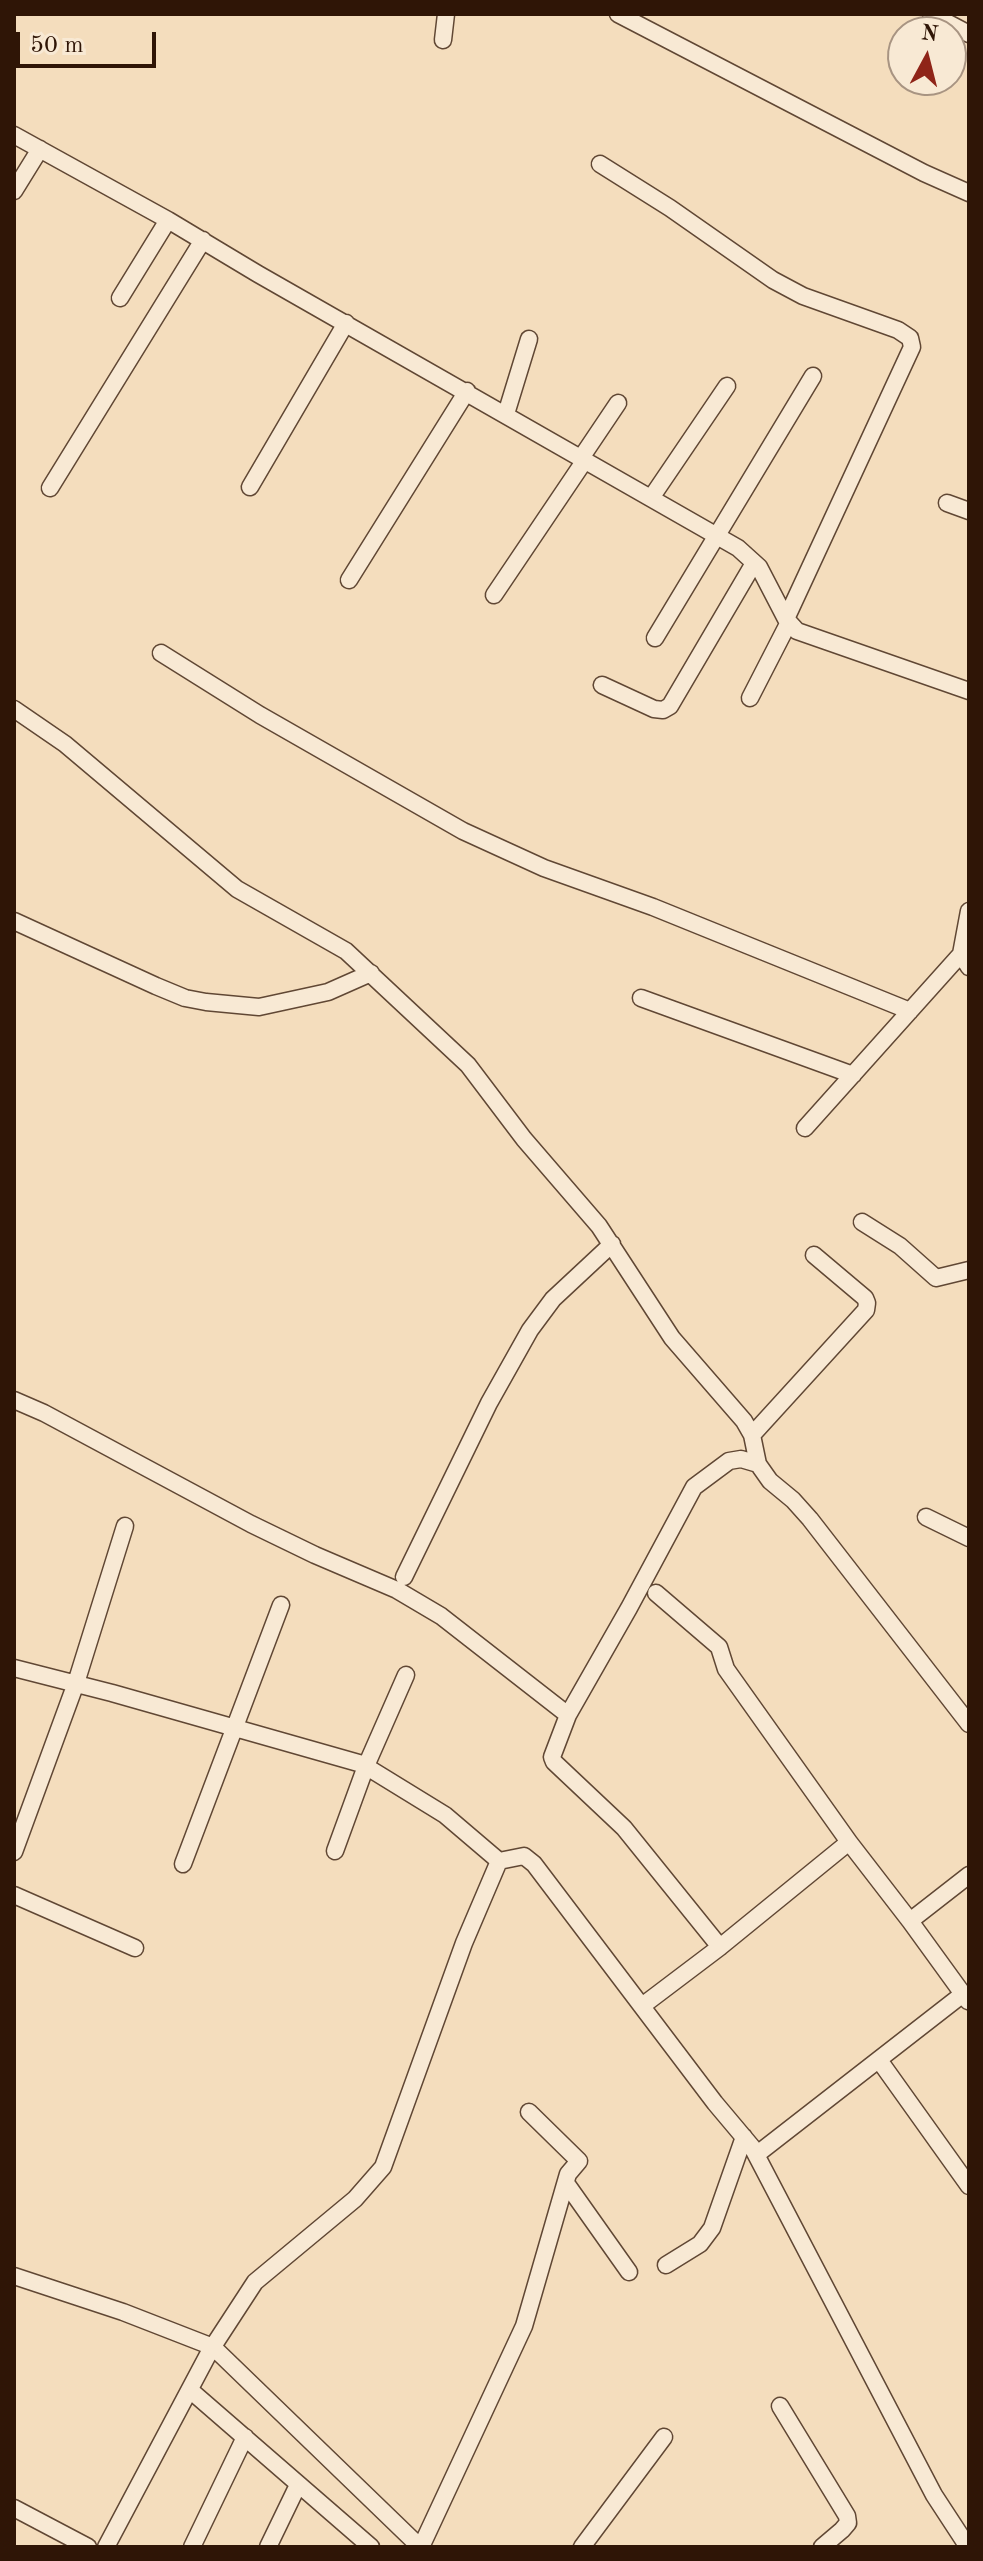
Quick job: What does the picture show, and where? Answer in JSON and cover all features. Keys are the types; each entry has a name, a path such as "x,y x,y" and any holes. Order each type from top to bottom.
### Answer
{"street":[{"path":"443,40 446,14"},
{"path":"618,14 924,173 969,193"},
{"path":"931,14 969,34"},
{"path":"14,135 168,220 738,548 754,563 787,621 797,631 969,691"},
{"path":"14,191 40,149"},
{"path":"600,164 670,208 773,280 803,296 898,330 910,338 912,347 750,698"},
{"path":"120,298 168,220"},
{"path":"50,488 203,240"},
{"path":"250,487 346,323"},
{"path":"506,414 529,339"},
{"path":"655,638 813,376"},
{"path":"651,498 727,386"},
{"path":"349,580 467,391"},
{"path":"494,595 618,403"},
{"path":"947,503 969,511"},
{"path":"602,685 654,709 663,710 670,706 754,563"},
{"path":"161,653 260,715 463,831 544,868 653,907 910,1011"},
{"path":"14,709 65,744 237,889 346,951 468,1065 524,1139 612,1244 672,1338 744,1421 752,1435 758,1464 770,1481 810,1519 969,1724"},
{"path":"805,1128 910,1011 965,961 969,911"},
{"path":"16,926 185,998 206,1002 259,1007 328,992 371,973"},
{"path":"641,998 853,1075"},
{"path":"862,1222 900,1246 936,1278 969,1270"},
{"path":"404,1577 489,1403 530,1330 553,1299 612,1244"},
{"path":"752,1435 866,1310 865,1298 814,1255"},
{"path":"14,1400 251,1524 397,1590 441,1616 568,1715"},
{"path":"720,1947 624,1828 552,1757 568,1715 694,1487 729,1461 741,1459 758,1464"},
{"path":"926,1517 969,1538"},
{"path":"14,1852 76,1683 125,1526"},
{"path":"656,1593 719,1647 726,1669 849,1842 966,1998 879,2060 756,2155"},
{"path":"183,1864 281,1605"},
{"path":"14,1668 366,1766 445,1815 499,1861"},
{"path":"335,1851 366,1766 406,1675"},
{"path":"642,2006 849,1842"},
{"path":"499,1861 524,1856 534,1864 744,2137 934,2495 968,2547"},
{"path":"106,2547 213,2347 255,2282 355,2199 383,2167 464,1943 499,1861"},
{"path":"910,1921 967,1880"},
{"path":"14,1895 135,1948"},
{"path":"879,2060 969,2186"},
{"path":"14,2276 123,2312 213,2347 421,2547 524,2326 568,2174 579,2161 529,2112"},
{"path":"666,2265 700,2244 712,2228 744,2137"},
{"path":"566,2183 629,2272"},
{"path":"190,2390 363,2544"},
{"path":"780,2406 847,2516 848,2523 822,2547"},
{"path":"192,2547 245,2437"},
{"path":"582,2547 664,2437"},
{"path":"268,2547 298,2485"},
{"path":"14,2508 88,2547"}]}
